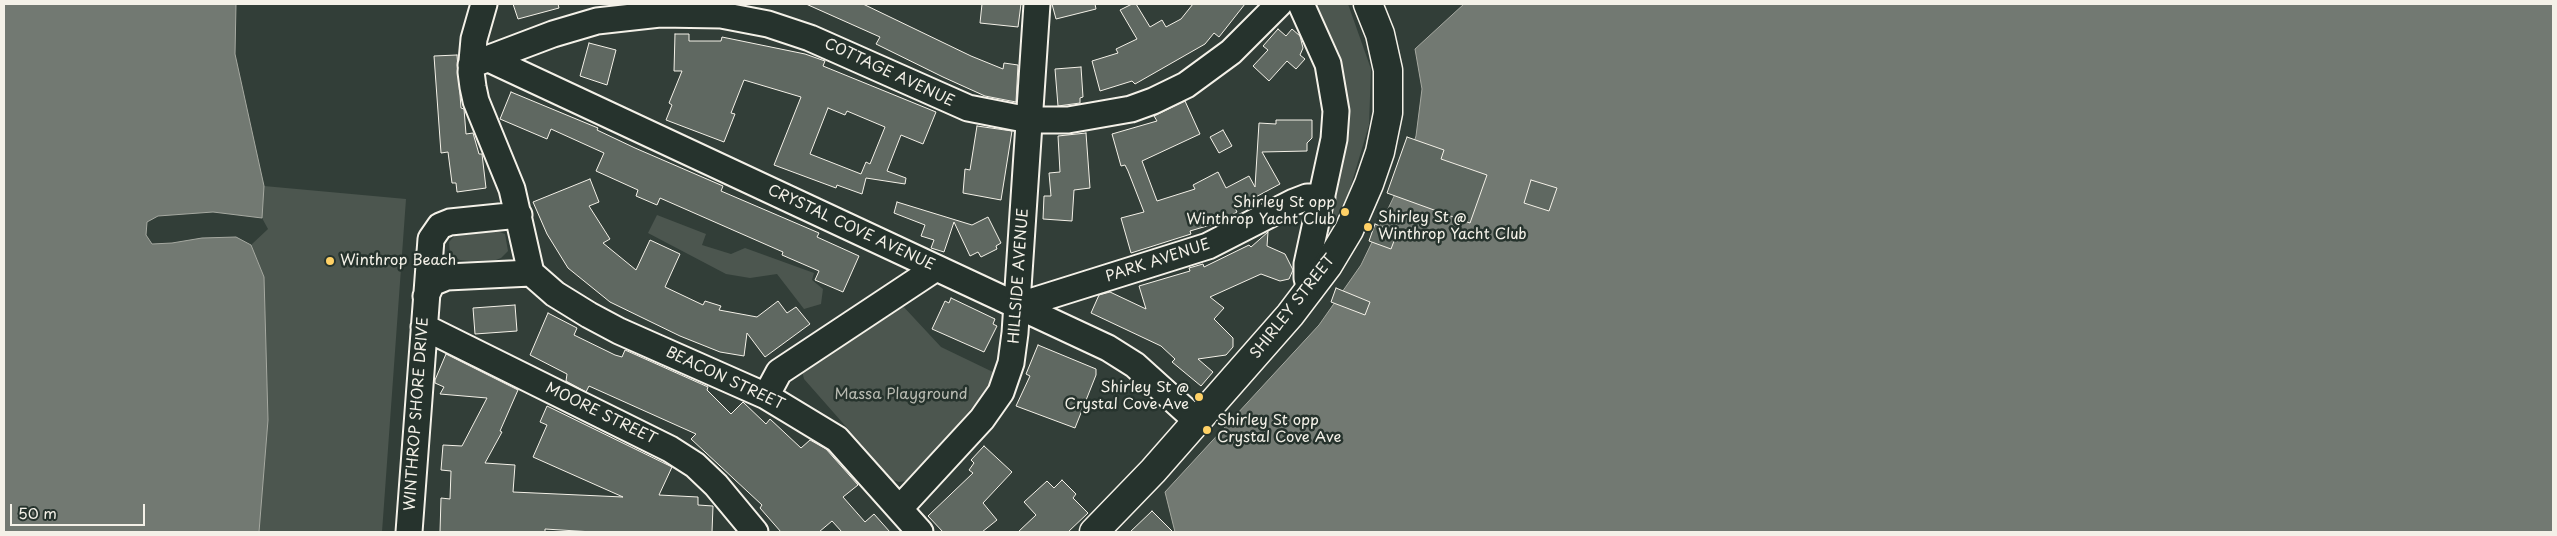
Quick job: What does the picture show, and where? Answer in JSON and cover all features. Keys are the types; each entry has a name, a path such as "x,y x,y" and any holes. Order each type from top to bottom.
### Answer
{"main road":[{"name":"SHIRLEY STREET","path":"1094,532 1197,421 1310,290 1335,254 1358,213 1384,133 1389,97 1388,70 1380,34 1368,4"}],"street":[{"path":"484,4 475,31 480,62 476,101 512,189 531,273"},
{"name":"HILLSIDE AVENUE","path":"900,508 982,419 1001,392 1013,354 1037,4"},
{"name":"COTTAGE AVENUE","path":"480,62 568,29 613,18 660,14 721,15 751,20 804,36 962,106 990,114 1029,120 1074,120 1106,115 1163,97 1186,85 1220,61 1279,4"},
{"path":"1301,4 1328,64 1336,101 1334,139 1307,271 1310,290"},
{"name":"CRYSTAL COVE AVENUE","path":"480,62 936,268 1124,358 1197,421"},
{"name":"PARK AVENUE","path":"1017,306 1203,248 1244,229 1294,202 1307,197 1322,197"},
{"name":"WINTHROP SHORE DRIVE","path":"409,532 430,244 433,234 440,226 450,222 519,215"},
{"path":"766,396 779,372 936,268"},
{"name":"WINTHROP SHORE DRIVE","path":"426,296 432,283 447,277 531,273"},
{"name":"BEACON STREET","path":"531,273 555,294 603,322 766,396 837,439 920,532"},
{"name":"MOORE STREET","path":"424,327 670,448 711,480 755,532"}],"green space":[{"path":"1314,4 1348,4 1371,69 1369,125 1349,192 1327,236 1327,214 1343,140 1340,55"},
{"name":"Winthrop Beach","path":"264,186 406,199 382,532 259,532 268,420 264,277 251,245 268,229 262,218"},
{"path":"657,215 706,234 702,245 731,254 745,248 814,273 812,280 823,289 821,304 804,309 777,274 750,278 726,274 648,233"},
{"path":"489,228 505,234 508,251 501,258 496,260 470,261 450,256 449,242 456,234"},
{"name":"Massa Playground","path":"901,304 941,347 995,373 990,386 949,435 906,481 899,482 893,480 804,379 802,371"}],"shaded area":[{"path":"4,4 236,4 235,54 264,186 262,218 213,212 158,216 147,222 146,235 152,244 202,238 236,237 251,245 264,277 268,420 259,532 4,532"},
{"path":"1464,4 2553,4 2553,532 1175,532 1165,492 1319,325 1361,265 1397,190 1416,136 1422,89 1415,49"}],"building":[{"path":"513,4 558,4 559,8 518,19"},
{"path":"806,4 863,4 971,56 1003,69 1004,63 1018,65 1016,102 985,96 943,77 876,44 880,37"},
{"path":"982,4 1021,4 1018,27 980,23"},
{"path":"1052,4 1095,4 1096,9 1056,19"},
{"path":"1136,4 1150,27 1162,20 1166,27 1181,19 1193,4 1245,4 1219,37 1214,33 1205,44 1135,84 1132,81 1100,91 1092,61 1118,53 1116,49 1137,39 1120,10"},
{"path":"1278,29 1286,36 1292,29 1300,36 1303,48 1300,55 1305,59 1296,69 1287,61 1269,81 1253,66 1268,50 1263,46"},
{"path":"675,34 689,34 689,41 721,41 722,37 805,54 825,61 823,66 936,112 923,144 901,135 887,171 906,178 905,184 866,178 862,194 837,185 836,188 774,165 801,97 744,80 731,113 735,114 724,142 666,120 672,105 669,103 682,71 674,71","holes":["828,108 845,115 847,111 885,127 870,164 866,162 861,174 810,154"]},
{"path":"589,43 616,50 607,85 580,76"},
{"path":"457,55 461,108 464,109 466,134 473,133 479,154 482,154 486,188 457,192 456,183 452,183 448,152 441,153 434,56"},
{"path":"1081,67 1083,97 1080,98 1080,103 1058,106 1055,69"},
{"path":"511,92 598,128 597,130 635,148 723,186 721,191 819,233 817,237 859,256 843,292 815,280 819,271 782,255 783,252 660,198 657,205 636,196 638,190 596,171 604,153 551,129 547,139 500,119"},
{"path":"1185,101 1200,134 1142,161 1157,201 1195,189 1193,185 1218,172 1226,188 1249,176 1255,187 1259,123 1276,124 1276,120 1312,120 1312,138 1307,143 1307,151 1262,152 1280,184 1235,208 1237,212 1217,223 1190,231 1191,234 1131,253 1121,218 1144,212 1125,165 1121,166 1112,134 1157,121 1154,116"},
{"path":"977,126 1012,131 1001,200 963,193 965,169 970,170"},
{"path":"1223,130 1232,146 1219,153 1210,137"},
{"path":"1086,133 1090,188 1074,190 1072,221 1043,219 1044,196 1051,196 1049,173 1060,172 1058,136"},
{"path":"1407,137 1444,150 1441,159 1487,175 1470,223 1387,193"},
{"path":"590,179 599,202 589,206 610,239 603,243 636,270 650,240 680,254 665,287 703,305 705,301 721,306 719,310 757,317 778,301 787,313 796,307 810,324 765,357 747,333 744,356 720,352 680,336 610,302 568,268 547,234 533,202"},
{"path":"1531,180 1557,188 1549,211 1524,203"},
{"path":"897,202 972,225 988,217 1001,243 996,246 997,249 981,257 978,252 970,256 954,222 944,252 931,248 934,240 921,236 925,225 894,213"},
{"path":"1375,224 1397,233 1391,249 1369,241"},
{"path":"1268,232 1267,246 1285,254 1293,270 1289,279 1280,281 1261,274 1210,297 1224,308 1214,319 1233,338 1233,347 1226,355 1198,359 1213,372 1201,386 1172,362 1175,359 1161,346 1091,313 1099,295 1110,292 1146,309 1139,286 1190,271 1189,268 1203,264 1204,267 1249,245 1251,247"},
{"path":"1336,288 1370,302 1365,315 1331,302"},
{"path":"951,298 995,319 993,324 997,326 984,352 932,329 945,301 949,303"},
{"path":"515,305 517,331 475,334 473,308"},
{"path":"548,313 577,328 574,335 615,355 622,357 625,350 708,387 707,390 731,414 743,402 766,424 770,419 801,448 810,440 826,449 858,485 843,497 865,522 874,514 890,532 842,532 832,521 819,532 781,532 760,508 762,505 691,439 696,434 589,386 586,392 566,381 567,374 530,355"},
{"path":"1038,345 1096,369 1096,375 1075,428 1016,406 1030,376 1026,374"},
{"path":"446,354 518,390 500,431 502,432 485,463 515,465 513,492 623,497 533,457 547,425 540,422 547,406 672,467 659,495 698,497 698,505 713,506 712,532 593,532 545,529 545,532 440,532 441,498 450,499 451,471 441,470 443,445 462,446 487,398 440,394 444,387 435,383 435,380"},
{"path":"984,446 1012,472 983,503 997,520 982,532 943,532 928,516 973,473 969,470 974,463 971,460"},
{"path":"1062,480 1076,494 1073,498 1088,513 1068,532 1018,532 1036,515 1024,502 1047,481 1054,488"},
{"path":"1152,511 1173,532 1130,532"}],"place":[{"name":"Shirley St opp Winthrop Yacht Club","path":"1345,212"},
{"name":"Shirley St @ Winthrop Yacht Club","path":"1368,227"},
{"name":"Winthrop Beach","path":"330,261"},
{"name":"Shirley St @ Crystal Cove Ave","path":"1199,397"},
{"name":"Shirley St opp Crystal Cove Ave","path":"1207,430"}]}
